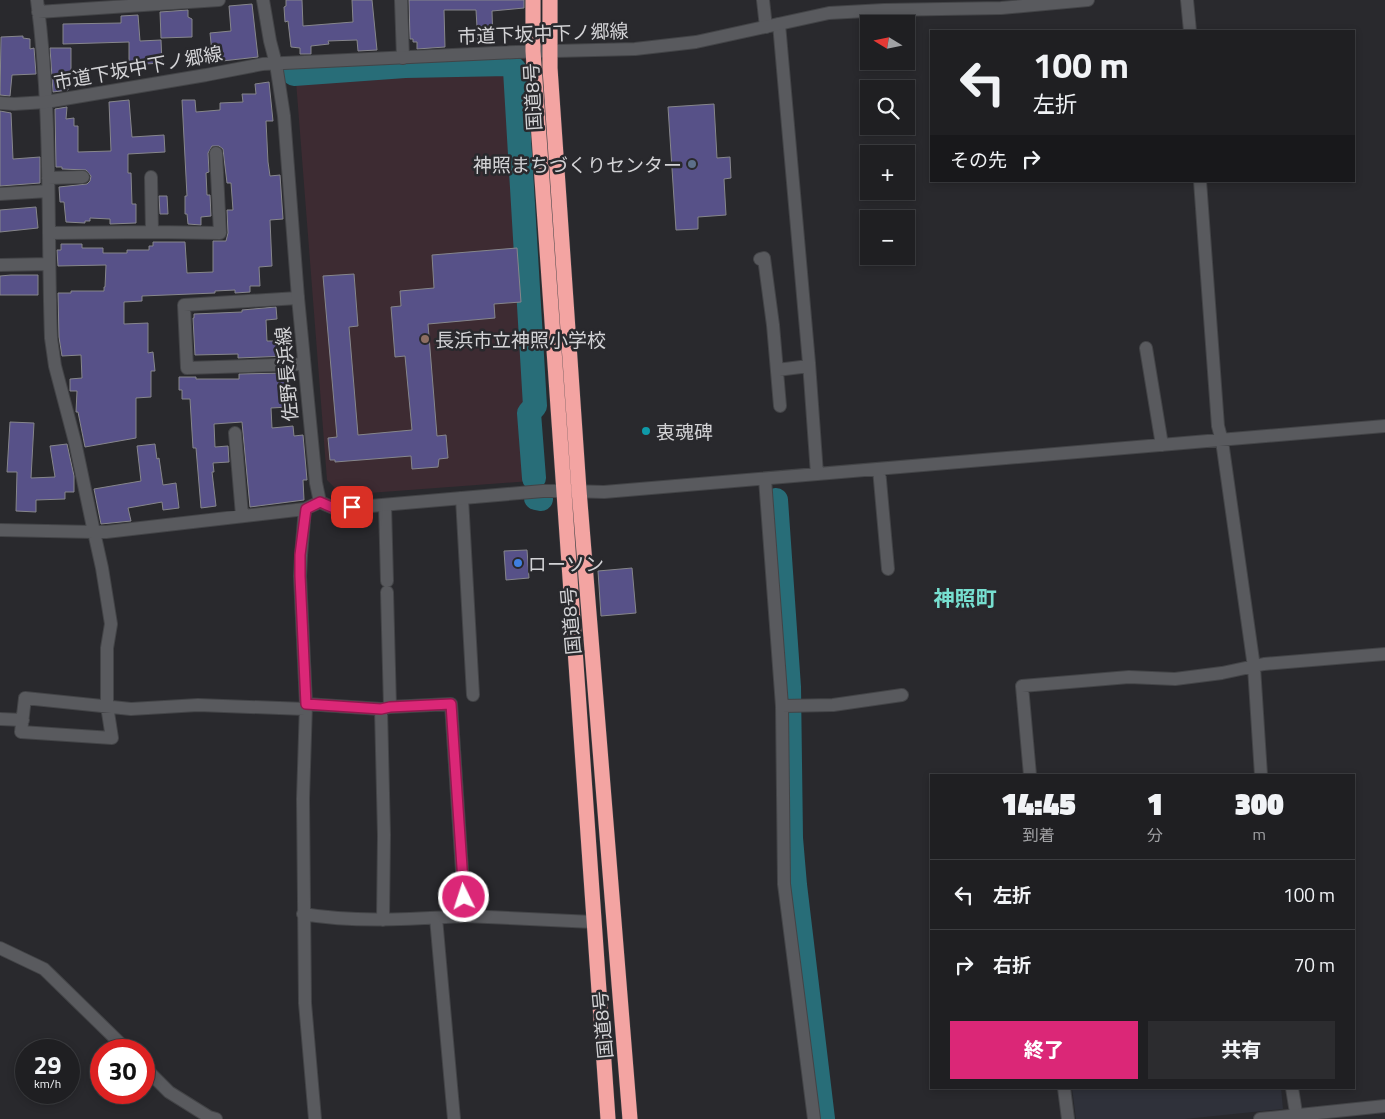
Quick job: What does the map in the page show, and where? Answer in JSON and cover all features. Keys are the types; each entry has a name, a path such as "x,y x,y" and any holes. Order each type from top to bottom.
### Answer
{"highway":[{"name":"国道8号","path":"533,0 533,51 608,1119"},
{"name":"国道8号","path":"550,0 550,52 579,490 630,1119"}],"street":[{"path":"219,0 38,6 46,102 51,338 54,366 75,442 104,576 111,624 107,648 108,706 112,738 21,732 25,698 108,706 131,709 198,705 385,708 451,704 465,916"},
{"name":"佐野長浜線","path":"263,0 284,116 304,364 316,483 320,502"},
{"path":"401,0 403,58"},
{"path":"762,0 766,27"},
{"name":"市道下坂中下ノ郷線","path":"0,103 46,102 263,64 533,51 635,49 696,42 830,13 943,5 1001,8 1088,0"},
{"path":"1187,0 1190,30"},
{"path":"779,24 817,474"},
{"path":"49,234 220,233 216,153"},
{"path":"151,177 152,232"},
{"path":"48,178 83,178"},
{"path":"1200,182 1218,426 1222,441 1254,668 1261,774"},
{"path":"0,194 48,191"},
{"path":"760,259 764,258 773,325 780,406"},
{"path":"0,265 49,264"},
{"path":"298,298 184,305 187,368 304,364"},
{"path":"1146,348 1162,446"},
{"path":"777,370 809,366"},
{"path":"0,530 106,532 306,509 320,502 336,509 563,491 604,492 1385,426"},
{"path":"235,433 242,515"},
{"path":"878,469 888,569"},
{"path":"764,479 782,706 784,884 814,1119"},
{"path":"462,498 473,695"},
{"path":"383,920 387,586 385,504"},
{"path":"306,509 300,555 306,707 303,914 305,1003 315,1119"},
{"path":"1030,774 1022,686 1129,677 1175,679 1254,668 1264,664 1385,654"},
{"path":"782,706 833,705 902,695"},
{"path":"0,719 23,720"},
{"path":"303,914 330,919 383,920 465,916 593,922"},
{"path":"436,918 454,1119"},
{"path":"0,948 44,969 116,1039"},
{"path":"155,1078 169,1092 209,1117 216,1119"},
{"path":"1064,1089 1068,1119"},
{"path":"1292,1089 1297,1117"},
{"path":"1260,1119 1361,1114 1385,1106"}],"shaded area":[{"name":"長浜市立神照小学校","path":"508,67 512,73 524,280 531,281 538,396 531,398 531,406 525,414 531,481 342,495 327,480 296,81 373,73"},
{"path":"1072,1089 1281,1089 1283,1109 1185,1119 1076,1119"}],"building":[{"path":"286,0 302,0 303,26 353,22 352,0 372,0 377,50 358,51 357,40 328,41 329,44 311,46 311,54 300,54 300,48 291,47 288,21 285,22 284,7 286,6"},
{"path":"409,0 524,0 524,8 492,11 493,43 478,44 476,10 444,10 445,47 417,49 417,42 413,42 413,39 410,39"},
{"path":"252,4 258,57 213,62 210,33 231,31 229,6"},
{"path":"188,10 188,17 192,19 192,37 161,38 160,12"},
{"path":"138,15 140,41 161,40 162,63 129,65 129,42 63,44 63,24 121,23 121,16"},
{"path":"23,36 23,38 30,39 30,49 34,48 36,74 12,75 10,96 0,95 1,37"},
{"path":"50,48 71,48 71,77 68,77 68,90 53,92"},
{"path":"269,82 273,121 266,121 268,162 270,176 280,175 283,219 270,220 272,266 259,267 260,286 250,286 250,292 235,293 235,290 215,291 215,293 142,296 142,301 124,302 124,324 148,323 148,353 153,352 155,371 151,371 151,397 136,398 136,438 85,447 78,412 76,412 77,391 70,391 70,379 82,378 81,355 62,356 59,337 58,293 104,291 106,265 58,266 57,250 61,250 61,244 82,244 82,248 103,248 103,253 127,253 127,250 149,250 149,246 153,246 153,242 185,242 187,273 213,272 213,241 226,241 228,233 227,210 233,210 231,183 227,183 223,149 219,146 212,146 208,153 209,172 206,173 207,195 210,195 211,216 201,217 201,225 188,224 187,214 185,214 185,196 187,196 182,100 195,100 196,112 220,110 220,103 243,102 242,94 256,94 255,84"},
{"path":"129,100 132,137 164,135 165,152 128,154 128,173 131,173 132,204 136,204 136,223 110,224 110,219 90,218 90,221 85,221 85,223 66,222 64,202 60,202 59,187 87,184 91,176 86,170 56,167 55,109 67,107 66,119 74,118 74,126 78,126 78,152 111,151 109,102"},
{"path":"714,104 717,158 730,157 731,178 724,179 726,215 698,217 698,229 676,230 668,107"},
{"path":"0,111 11,113 13,159 40,157 40,183 0,186"},
{"path":"159,196 167,196 168,214 160,214"},
{"path":"36,207 38,228 0,232 0,210"},
{"path":"517,248 521,302 494,304 495,318 428,324 437,436 446,435 448,458 439,459 438,467 412,469 411,456 335,462 335,460 330,460 328,438 337,437 323,276 354,274 358,326 349,327 358,435 412,430 405,356 395,357 391,307 401,306 400,291 434,288 432,255"},
{"path":"38,275 38,295 0,295 0,276"},
{"path":"276,307 277,319 266,320 267,341 287,341 287,356 238,358 238,354 195,355 194,314 242,312 242,310"},
{"path":"286,373 289,407 271,408 272,428 293,426 294,436 303,435 307,480 303,480 304,500 250,507 242,422 214,424 215,447 228,446 229,462 213,463 214,472 212,472 216,506 201,508 196,448 193,448 190,399 182,399 182,390 179,390 179,377 239,379 239,374"},
{"path":"10,422 34,423 31,478 55,477 50,446 67,444 74,476 74,492 65,492 65,499 36,500 36,512 16,511 17,472 7,472"},
{"path":"155,444 163,485 176,483 179,508 163,510 162,502 128,508 131,521 101,524 94,489 141,481 137,446"},
{"path":"527,550 529,578 506,580 504,551"},
{"path":"632,568 636,613 601,616 598,571"}],"waterway":[{"path":"294,74 405,66 509,64 515,70 535,406 529,413 534,478"},
{"path":"536,498 541,499"},
{"path":"776,500 789,687 791,838 823,1119"}],"place":[{"name":"神照まちづくりセンター","path":"692,164"},
{"name":"長浜市立神照小学校","path":"425,339"},
{"name":"衷魂碑","path":"646,431"},
{"name":"ローソン","path":"518,563"}],"district":[{"name":"神照町","path":"965,598"}],"route":[{"path":"352,507 336,509 320,502 306,509 300,555 300,576 306,704 381,709 451,704 464,897"}]}
